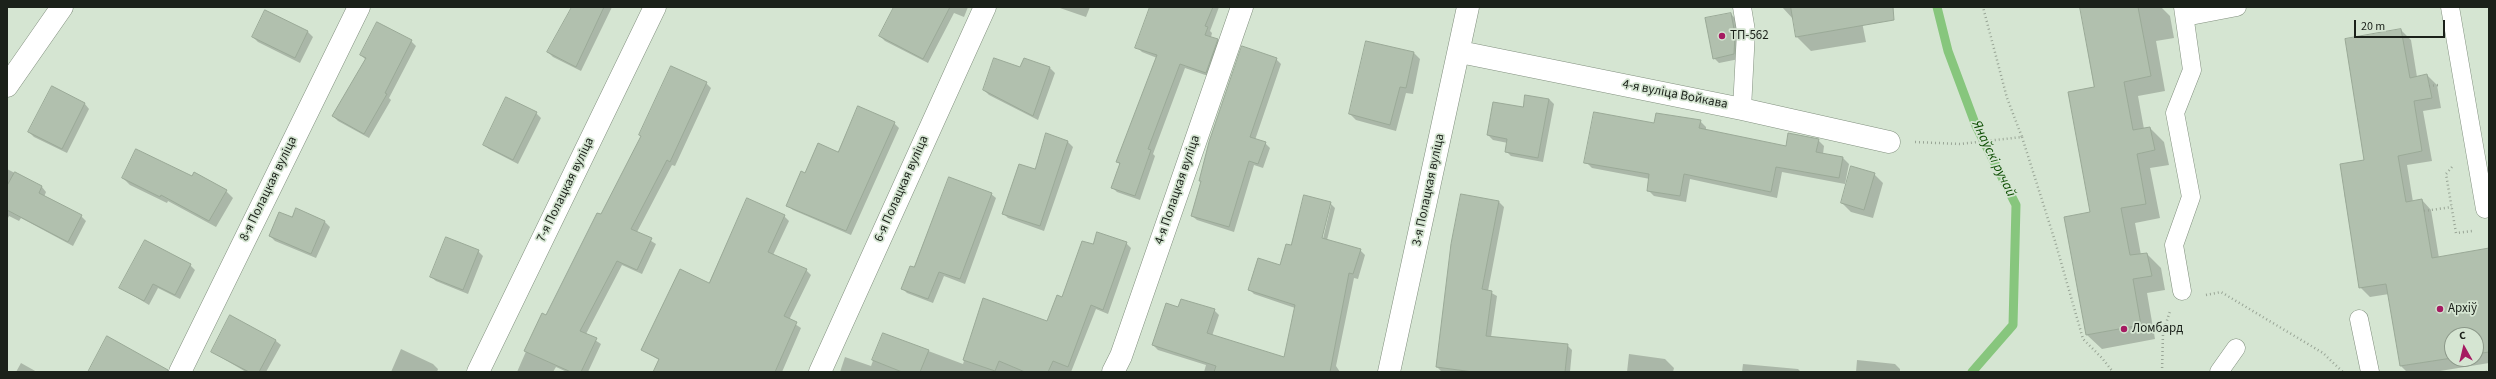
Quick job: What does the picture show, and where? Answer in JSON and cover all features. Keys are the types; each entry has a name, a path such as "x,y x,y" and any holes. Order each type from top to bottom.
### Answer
{"street":[{"path":"7,86 62,7"},
{"name":"8-я Полацкая вуліца","path":"180,372 360,7"},
{"name":"7-я Полацкая вуліца","path":"478,372 654,7"},
{"name":"6-я Полацкая вуліца","path":"820,372 985,7"},
{"name":"4-я Полацкая вуліца","path":"1113,372 1121,356 1242,7"},
{"name":"3-я Полацкая вуліца","path":"1389,372 1460,52 1468,7"},
{"name":"4-я вуліца Войкава","path":"1460,52 1742,109 1889,142"}],"lane":[{"path":"1742,7 1746,31 1742,109"},
{"path":"2182,291 2174,245 2192,197 2176,113 2192,70 2184,12 2237,7"},
{"path":"2450,7 2485,209"},
{"path":"2359,318 2370,372"},
{"path":"2219,372 2236,348"}],"path":[{"path":"1982,7 2007,98 2022,137 2055,241 2083,339 2102,358 2113,372"},
{"path":"1889,142 1960,144 2022,137"},
{"path":"2424,211 2452,207"},
{"path":"2200,296 2221,292 2323,353 2343,372"},
{"path":"2162,372 2163,333"}],"building":[{"path":"572,7 604,7 576,67 547,52"},
{"path":"894,7 950,7 923,59 879,36"},
{"path":"1150,7 1213,7 1205,26 1208,27 1205,35 1218,39 1206,73 1180,64 1148,149 1151,150 1135,196 1111,188 1120,163 1116,162 1157,55 1135,48"},
{"path":"1791,7 1893,7 1894,20 1796,37"},
{"path":"2080,7 2138,7 2151,76 2124,82 2133,130 2150,127 2155,150 2137,154 2146,204 2121,208 2130,255 2147,253 2152,276 2133,279 2141,325 2086,335 2064,217 2090,212 2068,92 2094,87"},
{"path":"265,10 308,31 295,58 252,37"},
{"name":"ТП-562","path":"1731,13 1735,34 1734,54 1713,59 1705,18"},
{"path":"377,22 412,40 385,93 387,94 364,134 332,116 366,58 360,55"},
{"path":"2401,29 2410,78 2427,74 2432,98 2414,101 2422,151 2398,156 2406,202 2422,199 2432,258 2489,248 2489,352 2484,353 2484,327 2444,327 2444,359 2400,366 2386,284 2359,288 2340,164 2364,160 2345,39"},
{"path":"1366,41 1414,52 1406,88 1400,87 1390,125 1349,114"},
{"path":"1242,46 1277,58 1250,137 1266,142 1258,164 1249,161 1229,227 1191,216 1201,181 1199,181 1209,142"},
{"path":"994,58 1020,67 1024,58 1050,67 1033,116 983,90"},
{"path":"671,66 707,82 670,162 667,160 631,229 652,238 637,270 617,261 580,331 597,338 581,372 571,372 524,351 542,313 546,315 597,213 601,214 641,136 639,135"},
{"path":"52,86 85,103 62,149 28,132"},
{"path":"1525,95 1549,99 1538,158 1505,152 1507,139 1487,135 1493,102 1523,107"},
{"path":"506,97 537,112 513,160 483,145"},
{"path":"858,106 895,122 846,231 786,206 801,171 805,173 818,143 838,152"},
{"path":"1594,112 1654,123 1656,113 1701,120 1699,128 1786,146 1788,133 1819,139 1816,152 1843,157 1839,178 1776,167 1771,192 1684,174 1680,196 1647,191 1649,174 1584,163"},
{"path":"1046,133 1068,141 1040,226 1002,214 1019,164 1035,169"},
{"path":"136,149 192,176 194,172 227,190 209,221 161,195 160,197 122,178"},
{"path":"1851,166 1875,173 1864,210 1841,203"},
{"path":"15,172 42,186 39,193 82,215 68,242 7,210 7,186"},
{"path":"949,177 992,193 960,279 939,272 928,299 901,289 910,266 914,267"},
{"path":"1461,194 1499,201 1482,289 1492,291 1486,336 1568,344 1565,372 1473,372 1436,367 1451,244"},
{"path":"1304,195 1331,202 1322,238 1361,249 1353,274 1349,273 1330,372 1214,372 1216,366 1152,345 1166,303 1178,307 1181,299 1215,309 1207,333 1284,357 1295,305 1248,290 1258,258 1280,265 1286,244 1291,245"},
{"path":"747,198 785,215 768,252 807,269 784,316 797,322 775,372 653,372 659,359 641,350 680,269 709,283"},
{"path":"296,208 325,221 311,254 269,236 279,212 292,217"},
{"path":"1097,232 1127,242 1103,310 1091,305 1068,367 1053,361 1048,372 1025,372 999,361 995,371 963,360 983,298 1047,321 1057,295 1062,297 1082,241 1093,244"},
{"path":"446,237 479,250 463,290 430,277"},
{"path":"145,240 191,264 175,295 153,284 144,301 119,288"},
{"path":"230,315 276,340 259,372 249,372 211,352"},
{"path":"883,333 929,350 920,372 902,372 872,360"},
{"path":"107,336 168,370 168,372 88,372"}],"waterway":[{"name":"Янаўскі ручай","path":"1937,7 1948,51 1976,126 2016,205 2013,325 1972,372"}],"place":[{"name":"ТП-562","path":"1722,36"},
{"name":"Архіў","path":"2440,309"},
{"name":"Ломбард","path":"2124,329"}]}
